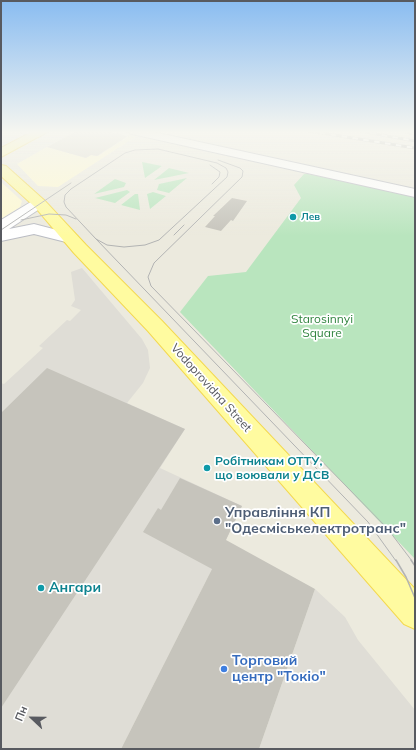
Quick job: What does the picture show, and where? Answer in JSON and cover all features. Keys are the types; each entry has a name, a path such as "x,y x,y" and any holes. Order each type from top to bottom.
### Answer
{"main road":[{"path":"292,166 415,193"},
{"name":"Vodoprovidna Street","path":"1,169 39,203 70,238 155,326 415,613"},
{"path":"1,227 39,203"},
{"path":"1,236 34,229 70,238"}],"shaded area":[{"path":"19,166 90,166 58,187 38,186"},
{"path":"1,182 22,201 20,207 1,219"},
{"path":"82,268 142,339 148,350 150,368 143,383 127,403 185,429 160,468 242,506 212,569 121,749 1,749 1,383 4,384 43,348 39,346 67,320 70,321 81,310 71,306 75,300 71,272"},
{"path":"315,589 345,617 358,640 415,710 415,749 259,749"}],"green space":[{"path":"143,166 162,166 145,178"},
{"path":"169,168 189,173 154,180"},
{"name":"Starosinnyi Square","path":"304,174 415,197 415,559 180,312 208,276 246,272 301,198 294,185"},
{"path":"187,178 169,193 157,190 159,184"},
{"path":"115,179 126,183 124,187 94,194"},
{"path":"127,190 130,192 115,203 95,198"},
{"path":"153,192 166,196 150,209 147,194"},
{"path":"135,194 138,194 140,210 121,205"}],"building":[{"path":"232,198 247,201 233,221 231,220 221,231 205,227 215,216 213,216"},
{"name":"Ангари","path":"47,368 185,429 1,708 1,413"},
{"name":"Торговий центр \"Токіо\"","path":"180,478 242,506 226,540 315,589 259,749 121,749 212,569 143,532 158,508 161,510"}],"tram line":[{"path":"96,239 66,207 64,202 65,195 71,189 106,166"},
{"path":"211,166 220,172 219,177 212,184"},
{"path":"96,239 107,245 124,247 145,245 159,240 227,177 228,172 226,168 222,166"},
{"path":"234,166 243,171 242,177 154,263 148,277 151,286 387,528 412,561"},
{"path":"1,230 71,183"},
{"path":"21,220 49,214 66,215 76,219"},
{"path":"174,235 184,225"},
{"path":"96,239 368,522 396,561"},
{"path":"396,560 406,577 415,598"},
{"path":"411,560 415,566"}],"place":[{"name":"Лев","path":"293,217"},
{"name":"Робітникам ОТТУ, що воювали у ДСВ","path":"207,468"},
{"name":"Управління КП \"Одесміськелектротранс\"","path":"217,521"},
{"name":"Ангари","path":"41,588"},
{"name":"Торговий центр \"Токіо\"","path":"224,669"}]}
